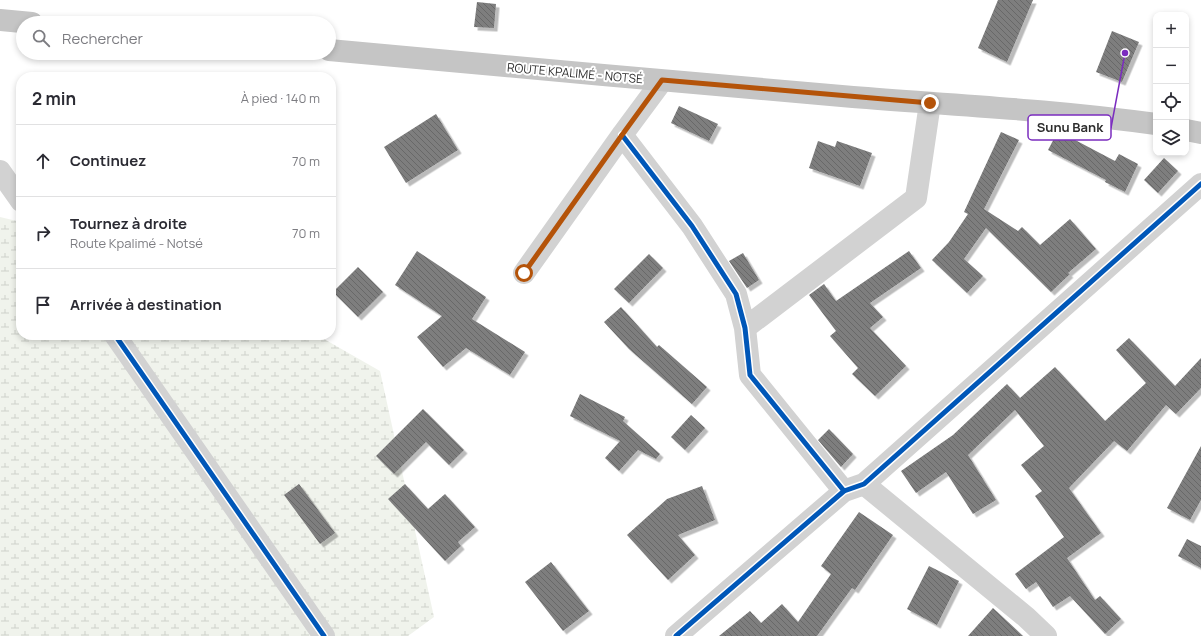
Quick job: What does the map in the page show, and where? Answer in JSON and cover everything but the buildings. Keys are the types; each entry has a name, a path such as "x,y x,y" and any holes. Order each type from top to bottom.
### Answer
{"main road":[{"path":"0,20 16,22"},
{"name":"ROUTE KPALIMÉ - NOTSÉ","path":"336,51 930,103 1102,116 1153,124"},
{"path":"1189,131 1201,133"}],"street":[{"path":"524,273 662,80"},
{"path":"745,328 916,198 930,103"},
{"path":"622,135 692,226 736,294 745,328 750,375 854,488 941,549 1026,617 1046,636"},
{"path":"0,171 16,194"},
{"path":"676,636 854,488 1201,184"},
{"path":"118,340 324,636"}],"green space":[{"path":"0,217 16,221 16,340 326,340 380,371 434,617 408,636 0,636"}],"cycle path":[{"path":"622,135 692,226 736,294 745,328 750,375 844,491"},
{"path":"676,636 844,491 864,484 1201,184"},
{"path":"118,340 324,636"}],"place":[{"name":"Sunu Bank","path":"1125,53"}],"route":[{"path":"524,273 662,80 930,103"}]}
